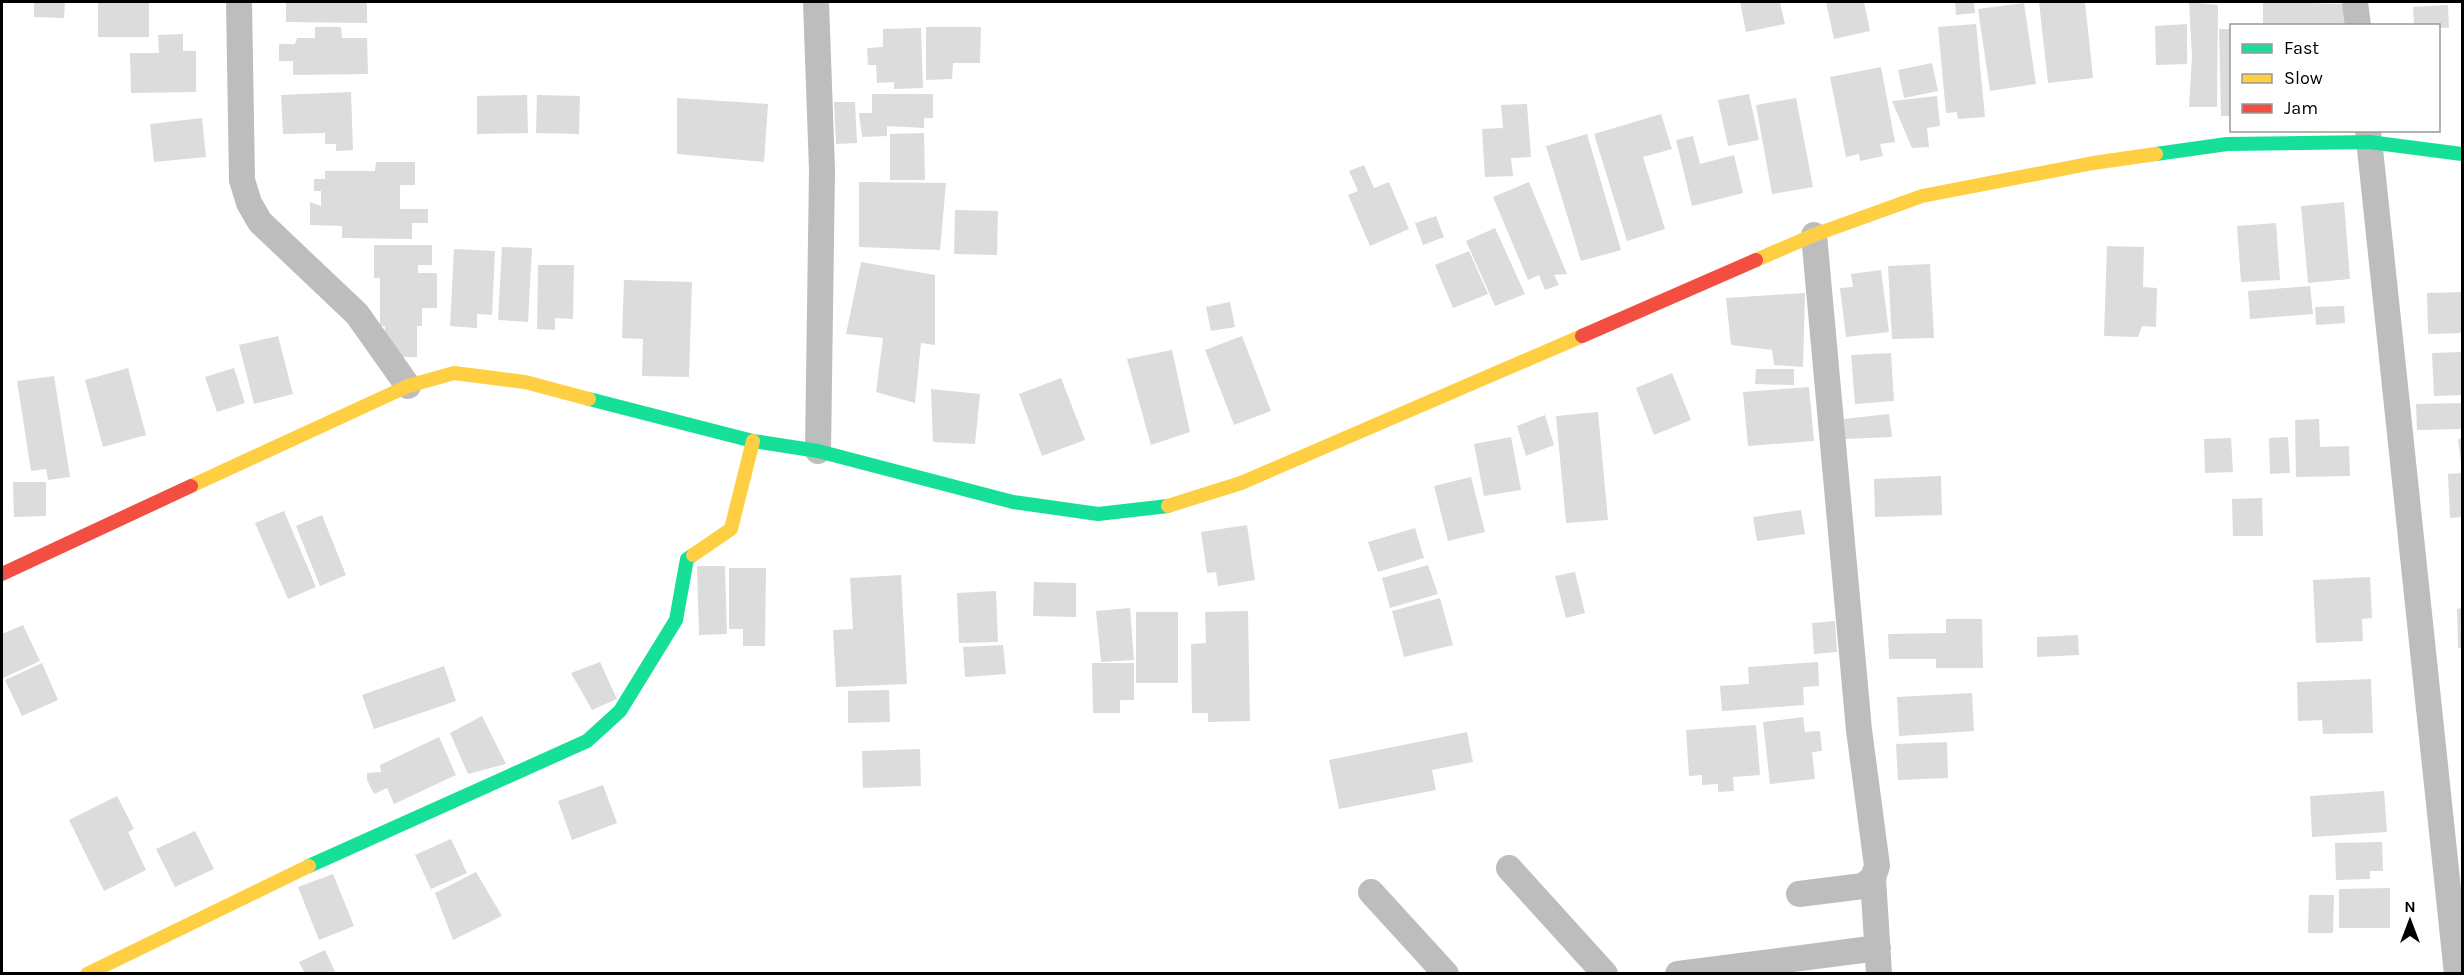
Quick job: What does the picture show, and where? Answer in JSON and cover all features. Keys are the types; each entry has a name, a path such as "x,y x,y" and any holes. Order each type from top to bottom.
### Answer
{"street":[{"path":"239,2 242,180 249,203 260,222 357,314 408,386"},
{"path":"816,2 822,170 818,451"},
{"path":"2355,2 2358,24"},
{"path":"2,574 408,386 454,373 525,382 753,441 818,451 1013,502 1098,514 1163,507 1241,483 1814,235 1922,196 2093,163 2227,144 2368,136 2463,154"},
{"path":"2368,136 2457,974"},
{"path":"1814,235 1859,730 1877,866 1873,878 1879,974"},
{"path":"87,974 324,859 587,741 620,711 676,620 687,559 731,529 753,441"},
{"path":"1509,868 1605,974"},
{"path":"1799,894 1863,886 1873,878"},
{"path":"1371,892 1446,974"},
{"path":"1678,974 1878,948"}],"building":[{"path":"34,2 65,2 64,18 34,17"},
{"path":"98,2 149,2 149,37 98,37"},
{"path":"286,2 367,2 367,23 286,22"},
{"path":"1740,2 1780,2 1785,24 1746,32"},
{"path":"1826,2 1864,2 1870,31 1834,39"},
{"path":"1955,2 1974,2 1975,13 1956,15"},
{"path":"2039,2 2085,2 2093,78 2048,83"},
{"path":"2189,2 2218,5 2217,107 2189,107 2192,56"},
{"path":"2263,2 2345,4 2345,24 2263,24"},
{"path":"2024,3 2036,84 1990,91 1978,9"},
{"path":"2448,5 2449,28 2440,27 2440,24 2414,24 2413,7"},
{"path":"1976,24 1985,117 1958,119 1957,112 1946,113 1938,27"},
{"path":"2187,24 2187,64 2156,65 2155,26"},
{"path":"315,27 341,27 342,38 367,38 368,74 293,75 293,61 279,61 279,44 295,44 297,38 315,38"},
{"path":"926,27 981,27 980,63 953,63 952,79 926,80"},
{"path":"921,28 923,88 894,89 894,82 877,83 876,65 868,65 867,48 883,47 883,29"},
{"path":"2219,29 2230,29 2230,116 2221,116"},
{"path":"183,34 183,51 196,51 196,92 131,93 130,53 159,53 158,35"},
{"path":"1932,63 1938,91 1904,98 1898,70"},
{"path":"1881,67 1895,142 1880,144 1883,156 1860,161 1859,154 1846,157 1830,77"},
{"path":"351,92 353,150 336,151 336,144 325,144 325,133 283,134 281,95"},
{"path":"872,94 933,94 933,118 924,118 924,128 887,126 887,136 862,137 859,113 872,113"},
{"path":"1749,94 1759,140 1728,146 1718,100"},
{"path":"527,95 528,133 477,134 477,96"},
{"path":"537,95 580,96 579,134 536,133"},
{"path":"1937,96 1940,126 1927,128 1929,147 1912,148 1892,101"},
{"path":"677,98 768,104 764,162 677,154"},
{"path":"1796,98 1813,187 1772,194 1756,105"},
{"path":"834,102 855,102 857,143 836,144"},
{"path":"1527,104 1531,157 1511,158 1513,176 1485,177 1482,129 1503,128 1501,105"},
{"path":"1661,114 1672,149 1643,157 1665,229 1627,241 1594,134"},
{"path":"202,118 206,157 154,162 150,124"},
{"path":"924,133 925,180 890,180 890,134"},
{"path":"1587,134 1621,250 1581,261 1546,146"},
{"path":"1693,136 1700,164 1734,155 1743,193 1692,206 1676,140"},
{"path":"376,162 415,162 415,185 400,185 400,209 428,209 428,223 412,223 412,239 342,238 342,226 310,225 310,202 321,206 321,191 314,191 314,179 325,179 325,171 375,171"},
{"path":"1364,165 1374,188 1389,182 1409,229 1370,246 1348,195 1358,191 1349,171"},
{"path":"859,182 946,183 940,250 859,247"},
{"path":"1529,182 1567,274 1554,275 1559,285 1545,290 1539,275 1528,280 1493,197"},
{"path":"2344,202 2350,279 2308,283 2301,206"},
{"path":"955,210 998,211 997,255 954,254"},
{"path":"1436,216 1444,237 1423,245 1415,223"},
{"path":"2276,223 2280,280 2241,282 2237,226"},
{"path":"1495,228 1525,294 1495,306 1466,241"},
{"path":"374,245 432,245 432,265 418,265 418,273 437,273 437,308 422,308 422,326 417,326 417,357 394,357 385,346 385,326 380,326 380,278 374,278"},
{"path":"2107,246 2144,247 2143,287 2157,288 2156,327 2142,326 2138,337 2104,336"},
{"path":"502,247 532,248 528,322 498,320"},
{"path":"454,249 495,251 492,315 477,314 477,328 450,326"},
{"path":"1469,251 1488,294 1453,308 1435,265"},
{"path":"861,262 935,275 935,345 921,343 915,403 876,392 883,338 846,334"},
{"path":"1930,264 1934,338 1892,339 1888,266"},
{"path":"538,265 574,265 573,319 555,318 555,330 537,329"},
{"path":"1881,270 1889,332 1846,337 1840,288 1853,287 1851,274"},
{"path":"624,280 692,282 689,377 642,376 643,339 622,338"},
{"path":"2310,286 2313,314 2250,319 2248,291"},
{"path":"2462,292 2462,333 2428,334 2427,293"},
{"path":"1805,293 1803,367 1774,365 1772,350 1731,345 1726,298"},
{"path":"1230,302 1235,327 1211,331 1206,307"},
{"path":"2344,306 2345,323 2316,325 2315,307"},
{"path":"278,336 293,394 254,404 239,345"},
{"path":"1242,336 1271,411 1234,425 1205,350"},
{"path":"1172,350 1190,432 1151,445 1127,359"},
{"path":"2462,352 2462,395 2434,396 2432,353"},
{"path":"1891,353 1894,401 1855,404 1851,355"},
{"path":"128,368 146,435 103,447 85,380"},
{"path":"234,368 245,403 217,412 205,377"},
{"path":"1756,369 1794,369 1794,385 1755,384"},
{"path":"1672,373 1691,420 1654,435 1636,388"},
{"path":"54,376 70,477 48,480 46,469 31,471 17,381"},
{"path":"1061,378 1085,440 1042,456 1019,394"},
{"path":"1809,387 1814,441 1748,446 1743,392"},
{"path":"931,389 980,394 975,444 933,442"},
{"path":"2462,403 2462,429 2417,430 2416,404"},
{"path":"1598,412 1608,520 1566,523 1556,416"},
{"path":"1889,414 1892,437 1845,439 1844,419"},
{"path":"1545,415 1554,445 1526,456 1517,426"},
{"path":"2319,419 2320,447 2349,446 2350,476 2296,477 2295,420"},
{"path":"1511,437 1521,490 1484,496 1474,444"},
{"path":"2288,437 2290,473 2270,474 2269,438"},
{"path":"2231,438 2233,472 2205,473 2204,439"},
{"path":"2462,438 2462,463 2461,463 2458,439"},
{"path":"2462,473 2462,517 2450,518 2448,474"},
{"path":"1941,476 1942,515 1875,517 1874,479"},
{"path":"1471,477 1485,532 1448,541 1434,486"},
{"path":"13,482 46,482 46,516 14,517"},
{"path":"2262,498 2263,536 2233,536 2232,499"},
{"path":"1801,510 1805,534 1757,541 1753,517"},
{"path":"284,511 316,587 288,599 255,523"},
{"path":"322,515 346,575 320,586 296,526"},
{"path":"1247,525 1255,580 1218,586 1216,572 1207,573 1201,532"},
{"path":"1415,528 1424,558 1378,572 1368,542"},
{"path":"1428,565 1438,594 1390,608 1382,578"},
{"path":"697,566 725,566 727,634 699,635"},
{"path":"729,568 766,568 765,646 743,646 743,629 729,629"},
{"path":"1575,572 1585,613 1566,618 1555,576"},
{"path":"901,575 907,684 836,687 833,630 853,629 850,578"},
{"path":"2370,577 2372,618 2362,619 2363,641 2316,643 2313,580"},
{"path":"1034,582 1076,583 1076,617 1033,616"},
{"path":"996,591 998,642 959,643 957,593"},
{"path":"1440,598 1453,645 1404,657 1392,611"},
{"path":"1130,608 1134,660 1101,662 1096,611"},
{"path":"2462,608 2462,648 2458,648 2457,609"},
{"path":"1248,611 1250,721 1208,722 1208,713 1192,713 1191,644 1206,643 1205,612"},
{"path":"1136,612 1178,612 1178,683 1136,683"},
{"path":"1946,619 1982,619 1983,668 1936,668 1936,659 1889,659 1888,634 1946,633"},
{"path":"1835,621 1837,652 1814,654 1812,623"},
{"path":"23,625 40,661 3,678 2,634"},
{"path":"2078,635 2079,655 2037,657 2037,637"},
{"path":"1003,645 1006,674 965,677 963,647"},
{"path":"600,662 617,699 592,710 571,673"},
{"path":"1818,662 1819,686 1803,687 1804,705 1722,711 1720,686 1749,684 1748,667"},
{"path":"42,663 58,700 22,716 5,680"},
{"path":"1092,663 1134,663 1134,700 1120,700 1120,713 1093,713"},
{"path":"444,666 456,701 374,729 362,695"},
{"path":"2371,679 2373,733 2323,734 2322,720 2298,721 2297,682"},
{"path":"889,690 890,722 848,723 848,691"},
{"path":"1972,693 1974,731 1899,736 1897,697"},
{"path":"482,716 506,764 468,774 450,733"},
{"path":"1803,717 1805,732 1820,731 1822,751 1812,752 1815,779 1770,784 1763,722"},
{"path":"1756,725 1760,775 1733,777 1734,791 1718,792 1718,784 1702,785 1702,775 1689,776 1686,730"},
{"path":"1467,732 1473,762 1432,770 1436,790 1339,809 1329,760"},
{"path":"439,737 456,775 394,804 387,788 374,794 367,780 367,773 381,772 380,765"},
{"path":"1947,742 1948,778 1898,780 1896,744"},
{"path":"920,749 921,786 863,788 862,751"},
{"path":"603,785 617,823 572,840 558,801"},
{"path":"2384,791 2387,832 2312,837 2310,796"},
{"path":"117,796 134,829 128,832 146,870 104,891 69,820"},
{"path":"195,831 214,869 175,887 156,849"},
{"path":"451,839 467,873 431,889 415,855"},
{"path":"2382,842 2383,871 2370,871 2370,879 2336,880 2335,843"},
{"path":"476,872 502,916 453,940 435,893"},
{"path":"333,874 354,926 319,940 298,887"},
{"path":"2390,888 2390,928 2339,928 2339,889"},
{"path":"2309,895 2334,895 2333,933 2308,933"},
{"path":"325,950 336,974 305,974 299,962"}],"traffic: fast":[{"path":"2156,154 2227,144 2369,142 2462,154"},
{"path":"589,399 753,441 818,451 1013,502 1098,514 1168,506"},
{"path":"309,866 587,741 620,711 676,620 687,559 693,555"}],"traffic: slow":[{"path":"1756,260 1814,235 1922,196 2093,163 2156,154"},
{"path":"1168,506 1241,483 1582,336"},
{"path":"191,486 408,386 454,373 525,382 589,399"},
{"path":"693,555 731,529 753,441"},
{"path":"87,974 309,866"}],"traffic: jam":[{"path":"1582,336 1756,260"},
{"path":"2,574 191,486"}]}
